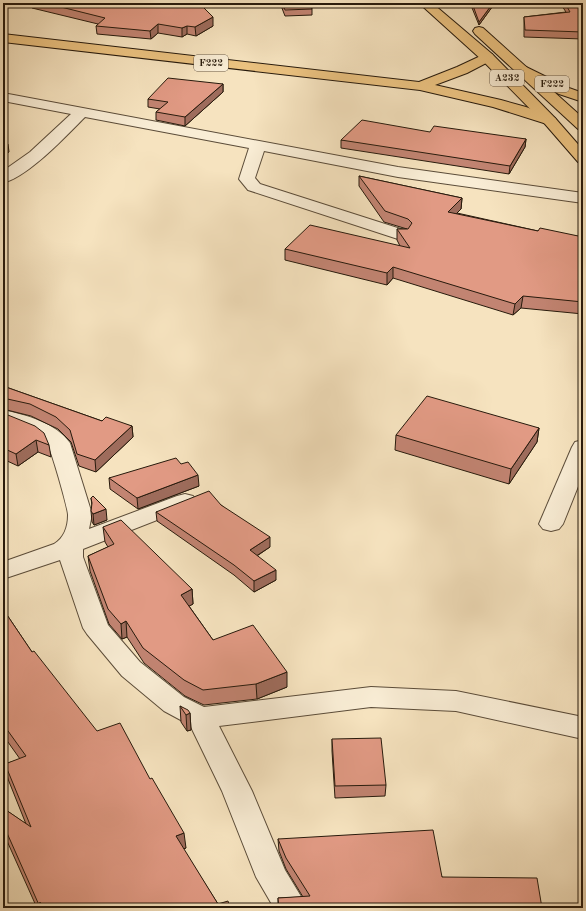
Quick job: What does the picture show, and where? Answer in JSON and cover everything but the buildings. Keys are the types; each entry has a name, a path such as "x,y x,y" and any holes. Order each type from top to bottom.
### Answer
{"main road":[{"name":"A232","path":"425,3 487,57 550,122 583,159"},
{"name":"A232","path":"470,23 583,126"},
{"name":"F222","path":"3,38 420,86 496,103 521,110 550,122"},
{"name":"F222","path":"420,86 462,70 487,57"},
{"name":"F222","path":"522,69 564,91 583,98"}],"street":[{"path":"3,97 258,144 398,172 583,198"},
{"path":"3,178 44,150 82,112"},
{"path":"258,144 247,179 254,187 401,234"},
{"path":"3,416 45,431 59,444 80,514 77,532 71,545 71,557 96,628 131,669 174,704 201,718 370,697 456,701 583,728"},
{"path":"551,524 583,447"},
{"path":"3,571 63,550 71,545 204,493"},
{"path":"201,718 237,791 272,877 292,908"}]}
